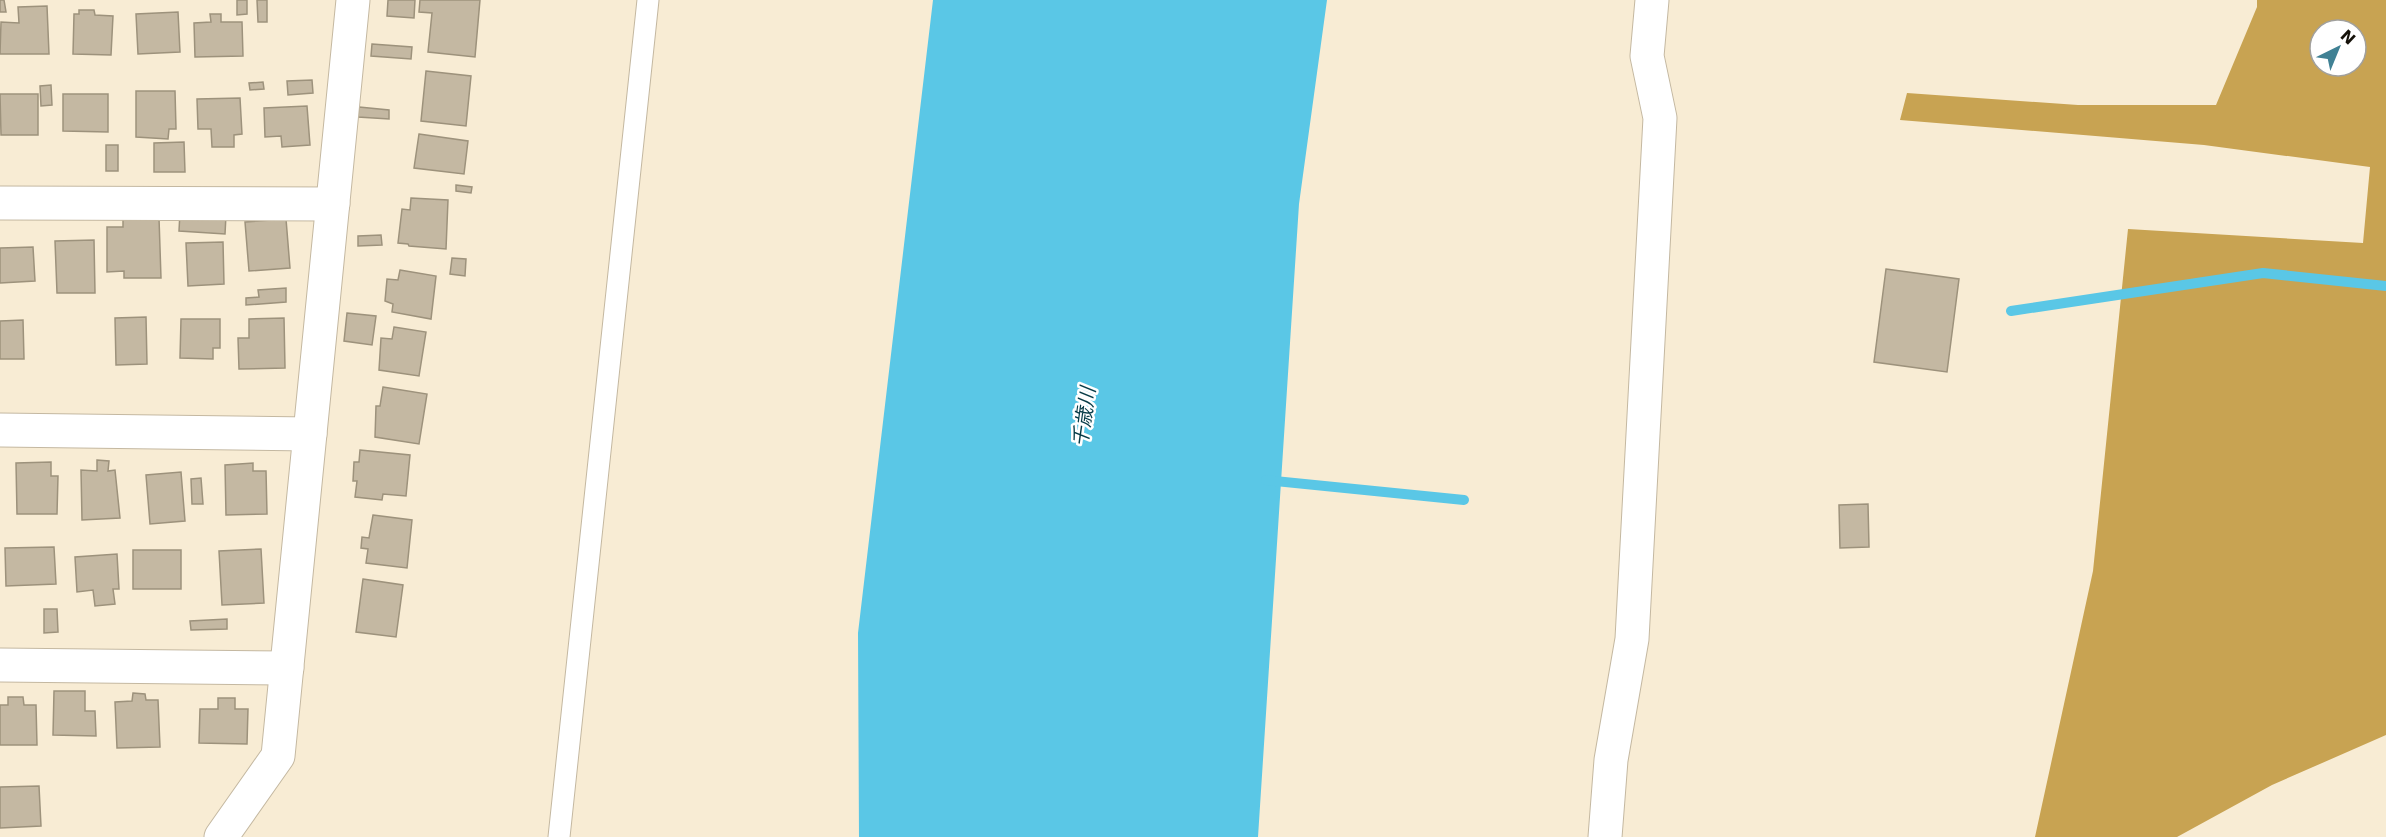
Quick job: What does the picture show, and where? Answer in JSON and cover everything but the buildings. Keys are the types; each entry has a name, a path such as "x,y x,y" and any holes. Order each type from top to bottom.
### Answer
{"street":[{"path":"221,837 278,756 353,0"},
{"path":"1605,837 1611,760 1632,639 1660,118 1647,56 1652,0"},
{"path":"0,203 333,204"},
{"path":"0,429 310,434"},
{"path":"0,665 287,668"}],"lane":[{"path":"560,837 648,0"}],"shaded area":[{"path":"2257,0 2386,0 2386,735 2272,785 2177,837 2035,837 2093,571 2128,229 2363,243 2370,167 2204,145 1900,120 1907,93 2078,105 2216,105 2257,7"}],"water":[{"name":"千歳川","path":"933,0 1327,0 1299,204 1258,837 859,837 858,633"}],"waterway":[{"path":"2011,311 2263,273 2386,286"},
{"path":"1266,480 1464,500"}]}
